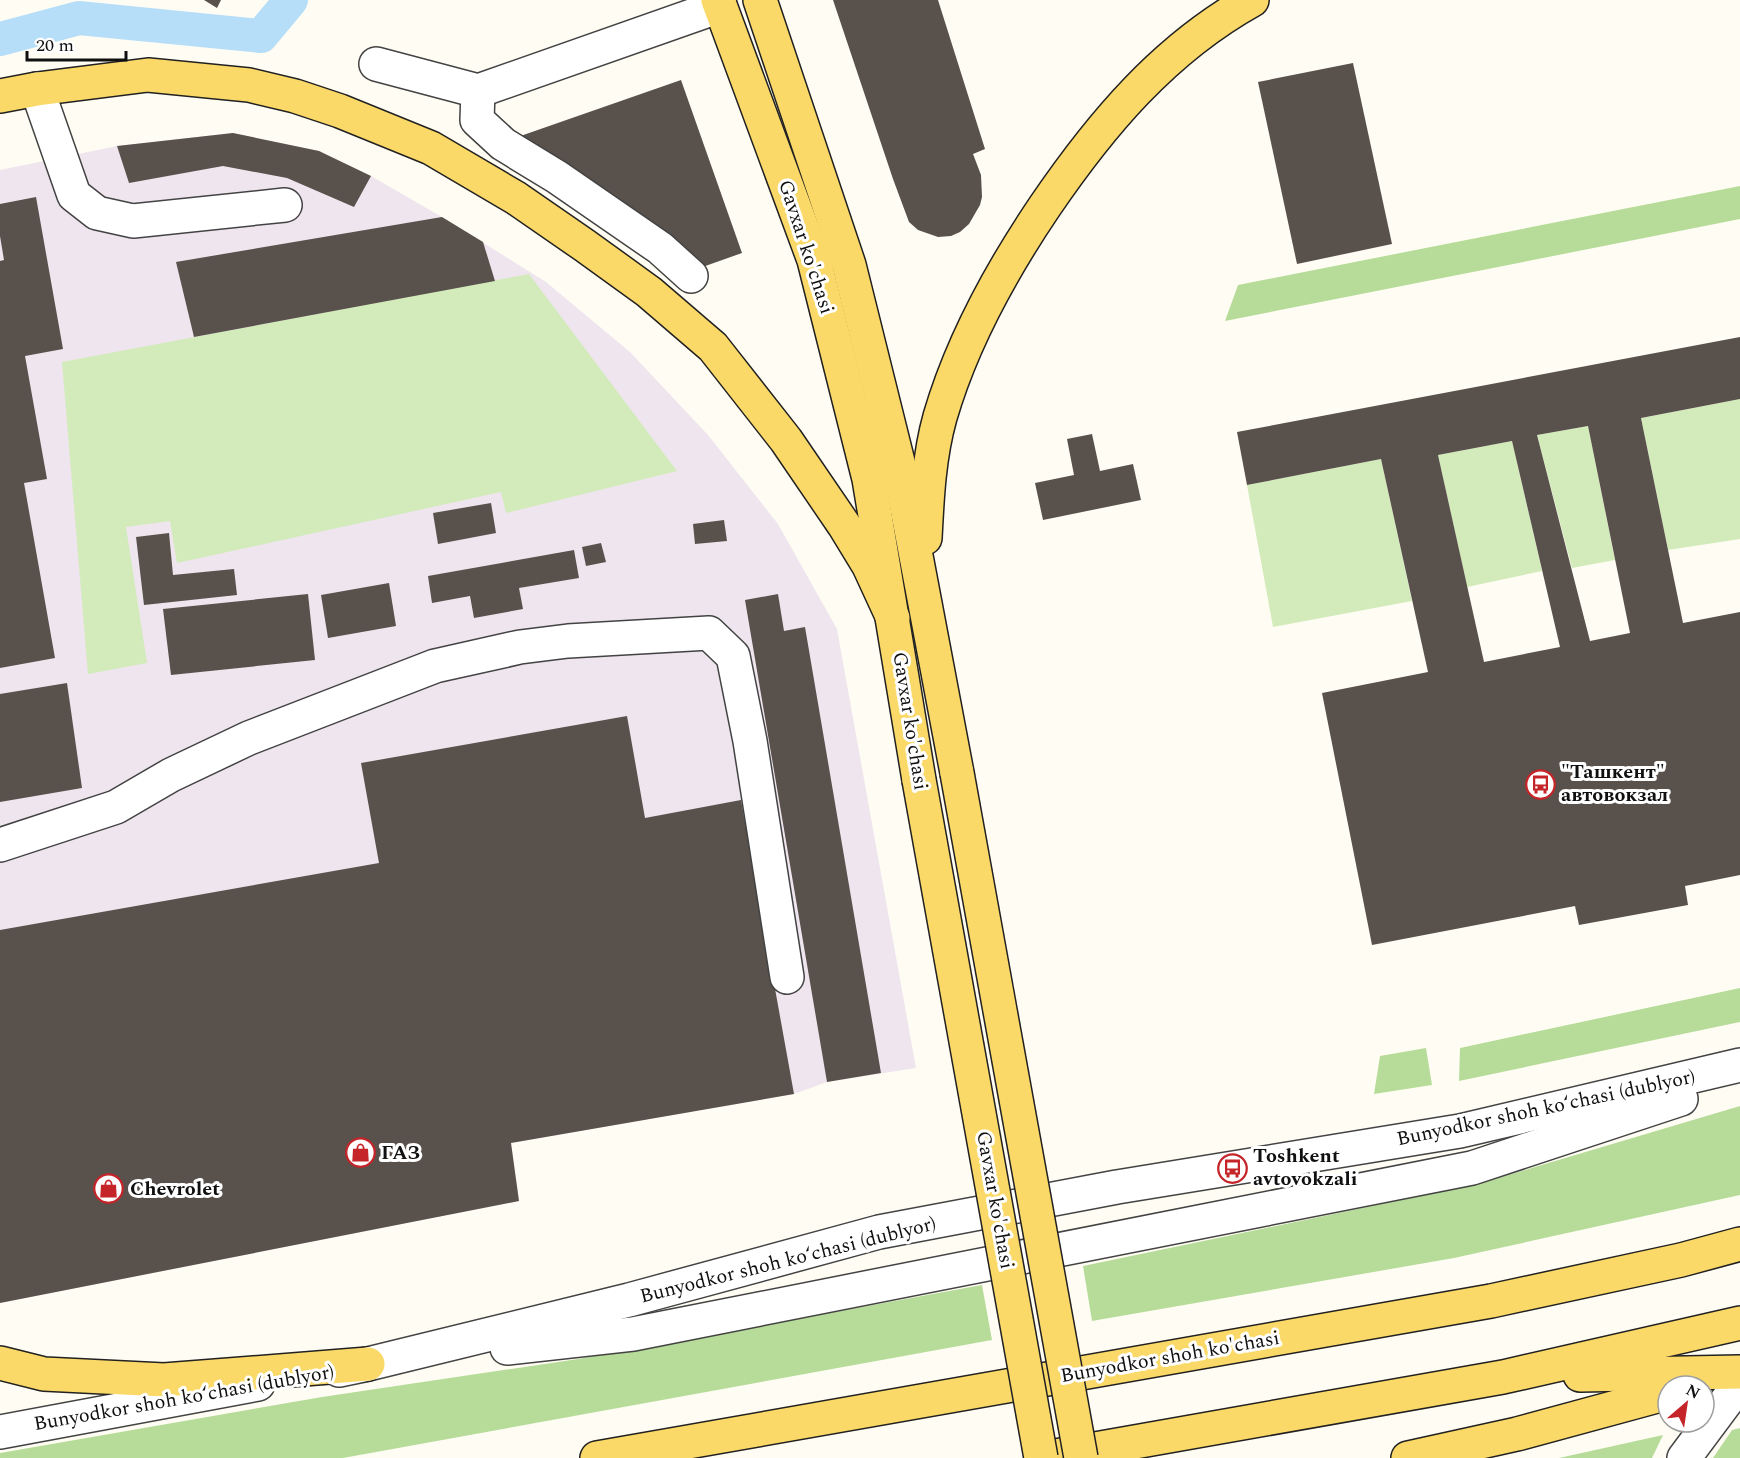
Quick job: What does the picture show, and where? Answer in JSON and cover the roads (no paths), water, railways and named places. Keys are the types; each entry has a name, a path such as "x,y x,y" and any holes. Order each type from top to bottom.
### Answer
{"main road":[{"name":"Gavxar ko'chasi","path":"760,0 849,265 899,466 1081,1458"},
{"path":"927,618 924,555 926,512 930,466 939,418 972,332 997,284 1021,241 1071,168 1107,121 1141,84 1185,44 1227,14 1252,0"},
{"name":"Gavxar ko'chasi","path":"719,3 814,260 869,479 919,780 1043,1458"},
{"path":"0,96 148,75 249,85 295,96 340,111 431,148 516,198 649,292 713,348 786,440 844,525 869,566 893,618"},
{"name":"Bunyodkor shoh ko'chasi","path":"597,1458 1491,1301 1659,1265 1740,1244"},
{"path":"1043,1458 1503,1377 1740,1323"},
{"path":"0,1363 44,1374 164,1380 368,1364"},
{"path":"1503,1377 1740,1373"},
{"path":"1716,1380 1740,1373"},
{"path":"1408,1458 1517,1434 1656,1396"}],"street":[{"path":"376,64 478,91 719,3"},
{"path":"37,89 74,195 97,213 133,221 285,205"},
{"path":"478,91 477,120 503,144 557,177 650,241 691,276"},
{"path":"0,845 116,807 171,775 249,738 435,666 520,647 568,641 709,633 733,657 750,741 787,977"},
{"name":"Bunyodkor shoh koʻchasi (dublyor)","path":"0,1432 368,1364 629,1300 879,1232 1117,1187 1460,1131 1740,1065"},
{"name":"Bunyodkor shoh koʻchasi (dublyor)","path":"368,1364 633,1334 1472,1168 1740,1079"},
{"path":"1684,1458 1740,1383"}],"waterway":[{"path":"0,39 79,18 261,36 291,0"}],"place":[{"name":"\"Ташкент\" автовокзал","path":"1540,784"},
{"name":"ГАЗ","path":"360,1153"},
{"name":"Toshkent avtovokzali","path":"1232,1168"},
{"name":"Chevrolet","path":"109,1189"}]}
